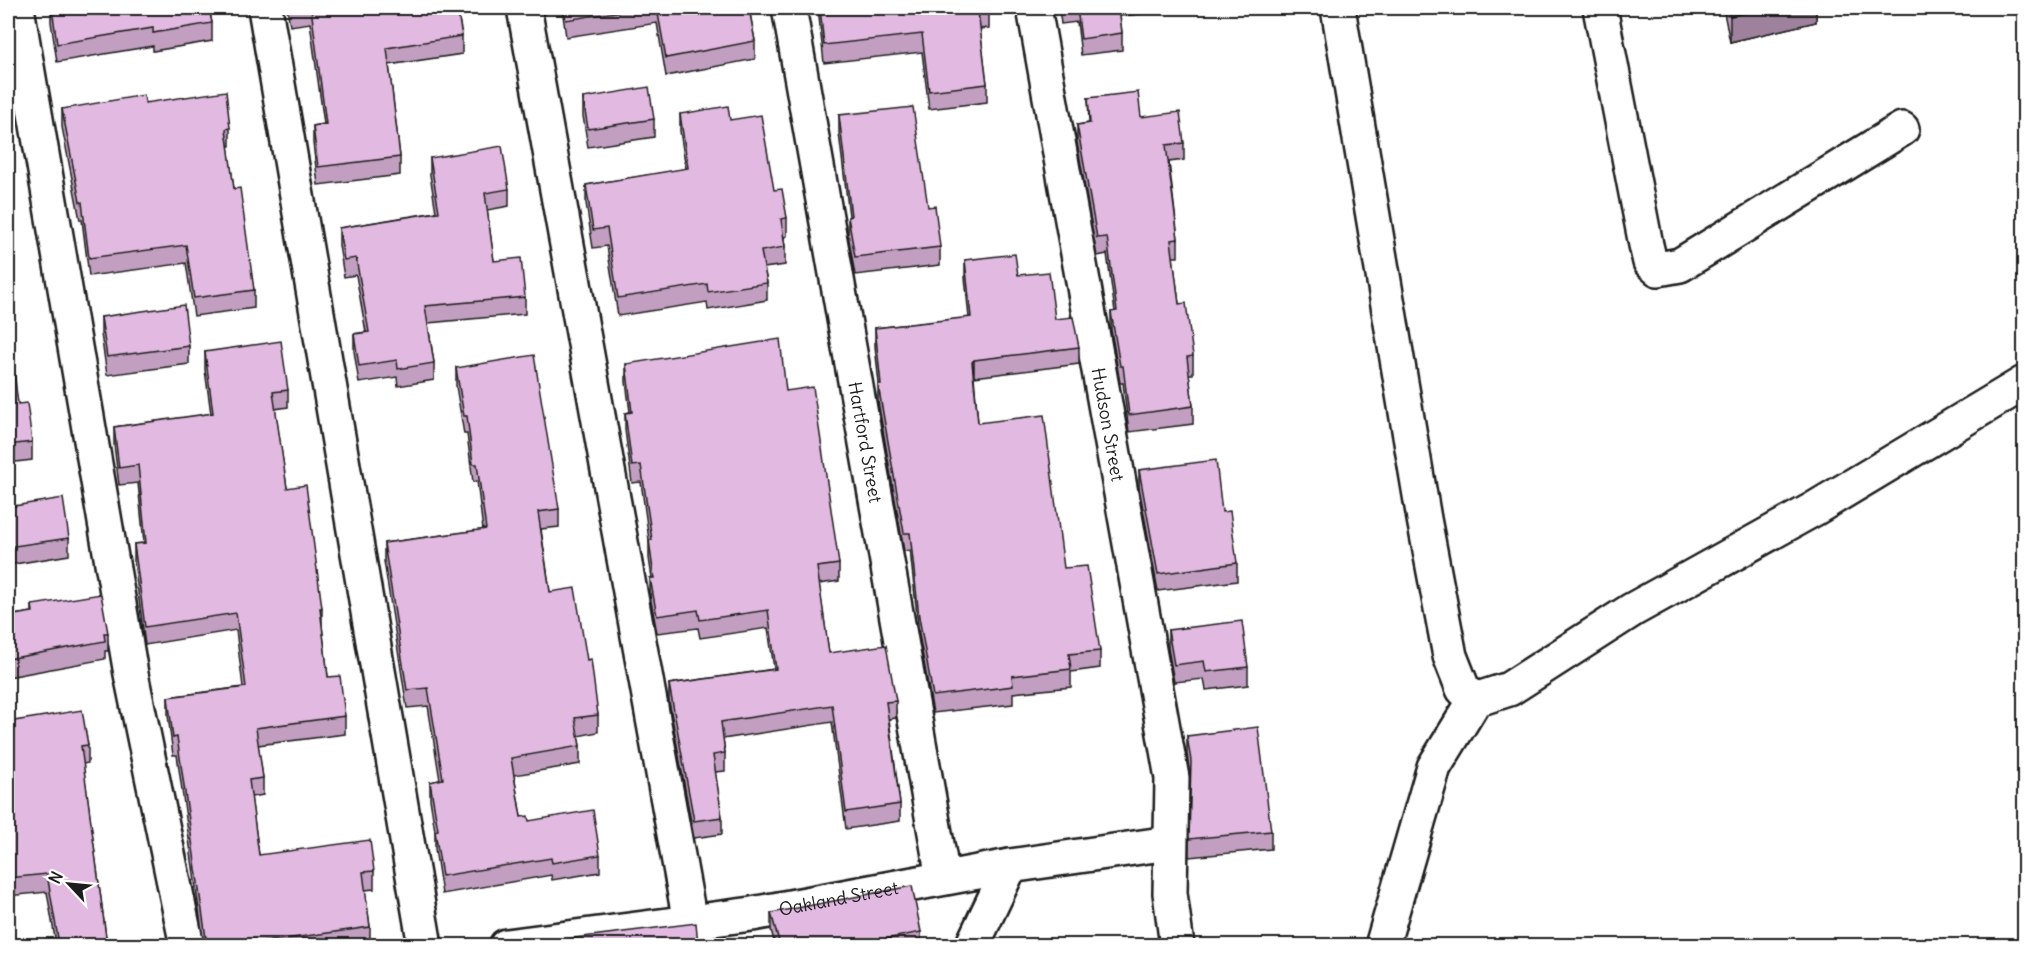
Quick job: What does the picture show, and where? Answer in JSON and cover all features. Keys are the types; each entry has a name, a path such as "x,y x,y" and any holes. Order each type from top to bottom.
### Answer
{"street":[{"path":"17,8 131,674 187,945"},
{"path":"265,8 425,945"},
{"path":"524,8 690,922"},
{"name":"Hartford Street","path":"789,8 943,878"},
{"name":"Hudson Street","path":"1034,8 1172,778 1169,843 1170,893 1177,945"},
{"path":"1338,8 1424,519 1450,656 1463,689 1475,700"},
{"path":"1600,8 1646,245 1650,262 1658,269 1680,265 1902,129"},
{"path":"1382,945 1434,767 1475,700 1509,689 1632,610 1814,509 2025,383"},
{"name":"Oakland Street","path":"506,945 752,914 1010,866 1169,843"},
{"path":"972,945 1010,866"}],"building":[{"path":"52,8 209,8 212,23 153,33 153,28 57,44"},
{"path":"311,8 457,8 462,36 387,48 400,157 318,167 313,126 326,124"},
{"path":"564,8 641,8 566,20"},
{"path":"657,8 749,8 755,41 666,58"},
{"path":"820,8 989,8 989,10 978,11 987,84 929,91 922,34 824,45"},
{"path":"1077,8 1119,8 1122,33 1081,39"},
{"path":"1728,8 1768,8 1730,16"},
{"path":"649,87 654,119 588,129 583,98"},
{"path":"226,91 230,128 226,129 234,189 240,188 254,290 194,298 186,245 89,258 82,202 80,202 62,109 144,95 145,103"},
{"path":"1138,92 1141,117 1180,112 1184,143 1166,145 1178,239 1171,240 1179,304 1186,303 1193,356 1187,357 1193,406 1129,415 1123,366 1120,366 1111,312 1117,311 1107,237 1097,238 1077,125 1090,123 1088,98"},
{"path":"728,106 730,120 761,115 774,190 782,189 787,218 781,219 785,247 761,251 767,283 708,292 707,284 618,298 607,228 593,230 586,185 688,168 680,114"},
{"path":"913,107 928,207 935,206 940,247 855,257 848,217 851,216 839,115"},
{"path":"502,146 509,189 485,193 494,261 521,258 525,297 425,306 434,363 398,369 397,360 359,366 354,334 369,332 356,258 344,260 339,228 439,212 430,158"},
{"path":"8,241 11,273 8,273"},
{"path":"1015,254 1018,275 1049,272 1055,319 1073,317 1079,347 974,360 972,362 978,423 1044,415 1064,568 1087,566 1100,651 1069,654 1071,669 1012,676 1013,686 933,696 919,617 910,533 904,533 878,384 881,384 875,328 971,317 965,260"},
{"path":"184,305 189,346 107,357 101,317"},
{"path":"780,339 786,391 813,387 839,564 817,567 829,653 886,645 896,701 886,702 900,804 846,812 832,705 721,722 725,753 713,755 722,817 694,821 669,684 776,669 768,610 700,620 698,610 657,616 650,578 654,578 649,540 652,540 641,465 632,466 625,413 632,412 626,364"},
{"path":"281,341 288,390 273,392 287,488 306,485 322,608 320,608 328,677 340,676 345,716 256,728 263,778 249,780 259,855 370,840 374,871 363,872 370,927 263,942 264,945 207,945 177,737 173,738 168,697 246,687 236,613 145,627 134,544 146,543 138,465 119,468 114,427 213,413 205,352"},
{"path":"8,346 11,346 18,404 27,403 32,442 8,445"},
{"path":"534,355 559,509 538,512 550,592 575,588 587,660 591,659 598,715 575,718 580,746 511,758 521,817 528,816 529,821 593,810 600,855 552,863 551,858 442,876 435,831 438,830 430,782 443,779 428,688 407,690 384,543 486,529 477,464 473,464 467,416 464,416 456,368"},
{"path":"1216,460 1222,512 1230,511 1237,563 1158,574 1139,470"},
{"path":"63,498 69,538 8,547 8,507"},
{"path":"101,594 108,633 104,633 105,641 8,659 8,616 33,612 32,605"},
{"path":"1242,621 1248,667 1206,672 1204,661 1174,665 1168,630"},
{"path":"82,710 88,745 81,746 107,945 48,945 59,944 47,874 8,878 8,722"},
{"path":"1258,727 1271,831 1189,839 1191,761 1187,736"},
{"path":"912,886 921,932 876,941 877,945 780,945 771,913"},
{"path":"696,923 698,945 567,945 567,939"}]}
